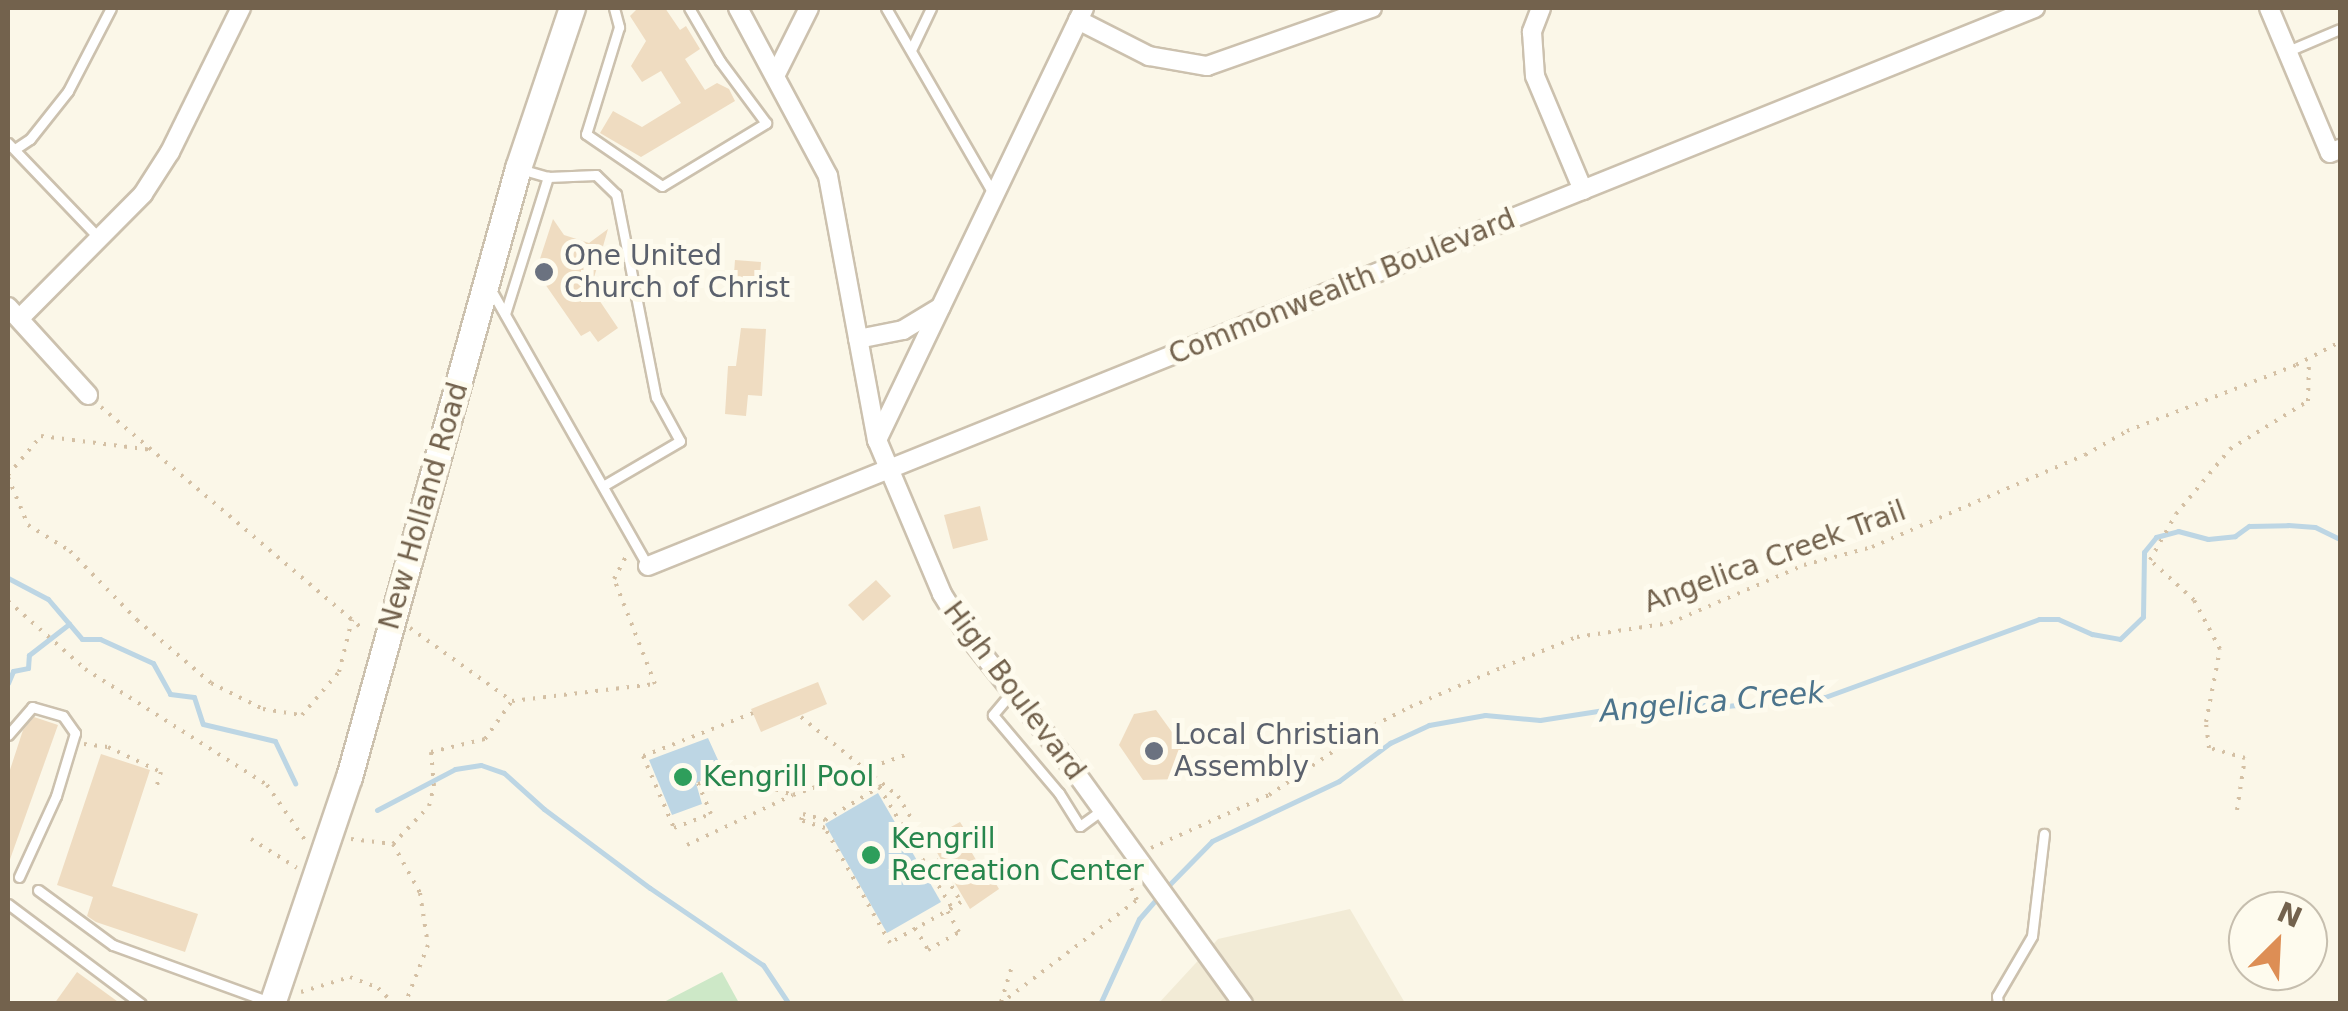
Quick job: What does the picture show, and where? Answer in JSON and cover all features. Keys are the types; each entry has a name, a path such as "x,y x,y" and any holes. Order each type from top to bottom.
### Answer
{"main road":[{"name":"New Holland Road","path":"272,1003 350,776 518,168 572,8"}],"street":[{"path":"88,396 14,312 101,240 143,194 170,152 241,8"},
{"name":"High Boulevard","path":"738,8 828,176 877,440 942,594 969,637 1102,810 1133,863 1179,915 1243,1004"},
{"path":"776,74 809,8"},
{"path":"877,440 1081,14 1149,56 1207,66 1372,8"},
{"path":"1540,8 1532,32 1535,76 1584,190"},
{"name":"Commonwealth Boulevard","path":"648,566 2035,8"},
{"path":"2270,8 2335,151"},
{"path":"858,338 903,330 942,306"}],"lane":[{"path":"101,240 11,146 30,139 68,92 111,8"},
{"path":"614,8 618,27 586,134 662,186 766,123 758,107 720,61 689,8"},
{"path":"886,8 994,193"},
{"path":"911,50 932,8"},
{"path":"2288,51 2340,29"},
{"path":"758,107 785,92"},
{"path":"518,168 548,178 596,174 616,194 656,397 680,441 603,486"},
{"path":"505,314 548,178"},
{"path":"487,283 648,566"},
{"path":"1013,691 993,715 1048,779 1080,826 1102,810"},
{"path":"8,734 25,709 43,708 63,716 75,733 27,868 20,878 8,868"},
{"path":"1998,1004 1998,996 2032,936 2044,834"},
{"path":"38,890 113,946 272,1003"},
{"path":"8,904 141,1004"}],"path":[{"name":"Angelica Creek Trail","path":"1133,863 1269,795 1365,730 1487,673 1577,638 1670,623 1804,565 1872,546 2085,455 2127,431 2340,342"},
{"path":"2237,810 2245,758 2209,748 2206,722 2220,648 2194,600 2150,560 2176,514 2230,449 2308,401 2309,358"},
{"path":"88,396 364,630"},
{"path":"152,450 41,436 8,476 28,525 70,551 137,620 211,683 263,709 302,715 339,672 352,620"},
{"path":"408,626 512,701 656,684 614,579 634,541"},
{"path":"8,601 85,669 266,785 305,840"},
{"path":"393,844 429,806 434,786 431,752 485,739 512,701"},
{"path":"752,712 643,756 674,828 711,814 698,784 726,772 793,795"},
{"path":"801,717 813,731 869,770 882,786 950,909 958,932 928,950 916,928"},
{"path":"74,743 108,747 160,772 157,785"},
{"path":"688,845 793,795 908,754"},
{"path":"882,786 902,802 961,902 890,943 825,828 800,820 803,814 825,820 882,786"},
{"path":"902,802 909,798"},
{"path":"251,839 296,868"},
{"path":"351,839 393,844"},
{"path":"393,844 420,893 428,944 405,1004"},
{"path":"1115,881 1133,863"},
{"path":"1001,1003 1137,900 1133,863"},
{"path":"1001,1003 1012,967"},
{"path":"301,992 350,977 378,988 394,1004"}],"shaded area":[{"path":"1350,909 1405,1003 1158,1004 1218,939"}],"green space":[{"path":"722,972 739,1003 662,1003"}],"water":[{"name":"Kengrill Pool","path":"708,738 723,771 696,783 702,804 672,815 649,760"},
{"path":"878,793 941,902 887,933 825,824"}],"building":[{"path":"638,8 665,8 680,30 686,26 700,49 685,59 705,90 717,83 729,89 735,101 641,157 600,133 613,111 642,127 681,103 661,71 642,82 631,66 646,41 630,16"},
{"path":"553,219 564,235 589,243 608,229 591,288 618,328 598,342 590,331 581,336 536,271"},
{"path":"735,260 761,262 759,290 733,287"},
{"path":"741,328 766,329 762,396 748,395 746,416 725,414 728,366 736,366"},
{"path":"980,506 988,540 953,549 944,515"},
{"path":"876,580 891,596 863,621 848,605"},
{"path":"818,682 827,704 761,732 751,709"},
{"name":"Local Christian Assembly","path":"1156,710 1190,757 1180,779 1143,780 1119,745 1134,714"},
{"path":"34,717 58,725 8,865 8,776 23,730"},
{"path":"101,754 150,770 112,886 198,914 185,952 96,922 87,916 93,897 57,885"},
{"path":"960,822 967,833 962,836 982,870 986,867 999,889 970,909 929,839"},
{"path":"77,972 121,1004 54,1004"}],"waterway":[{"name":"Angelica Creek","path":"1165,889 1212,841 1339,781 1390,743 1429,725 1485,715 1540,720 1674,699 1726,706 1825,697 2039,619 2058,619 2092,634 2120,639 2143,617 2144,552 2156,537 2178,531 2208,539 2235,536 2249,526 2288,525 2315,527 2340,539"},
{"path":"8,578 48,599 82,639 100,639 153,663 170,694 194,697 203,724 275,741 295,783"},
{"path":"8,683 13,671 28,668 29,655 69,624"},
{"path":"377,810 455,769 481,765 504,773 544,809 650,888 763,965 789,1004"},
{"name":"Angelica Creek","path":"1100,1004 1139,919 1158,897"}],"place":[{"name":"One United Church of Christ","path":"544,272"},
{"name":"Local Christian Assembly","path":"1154,751"},
{"name":"Kengrill Pool","path":"683,777"},
{"name":"Kengrill Recreation Center","path":"871,855"}]}
